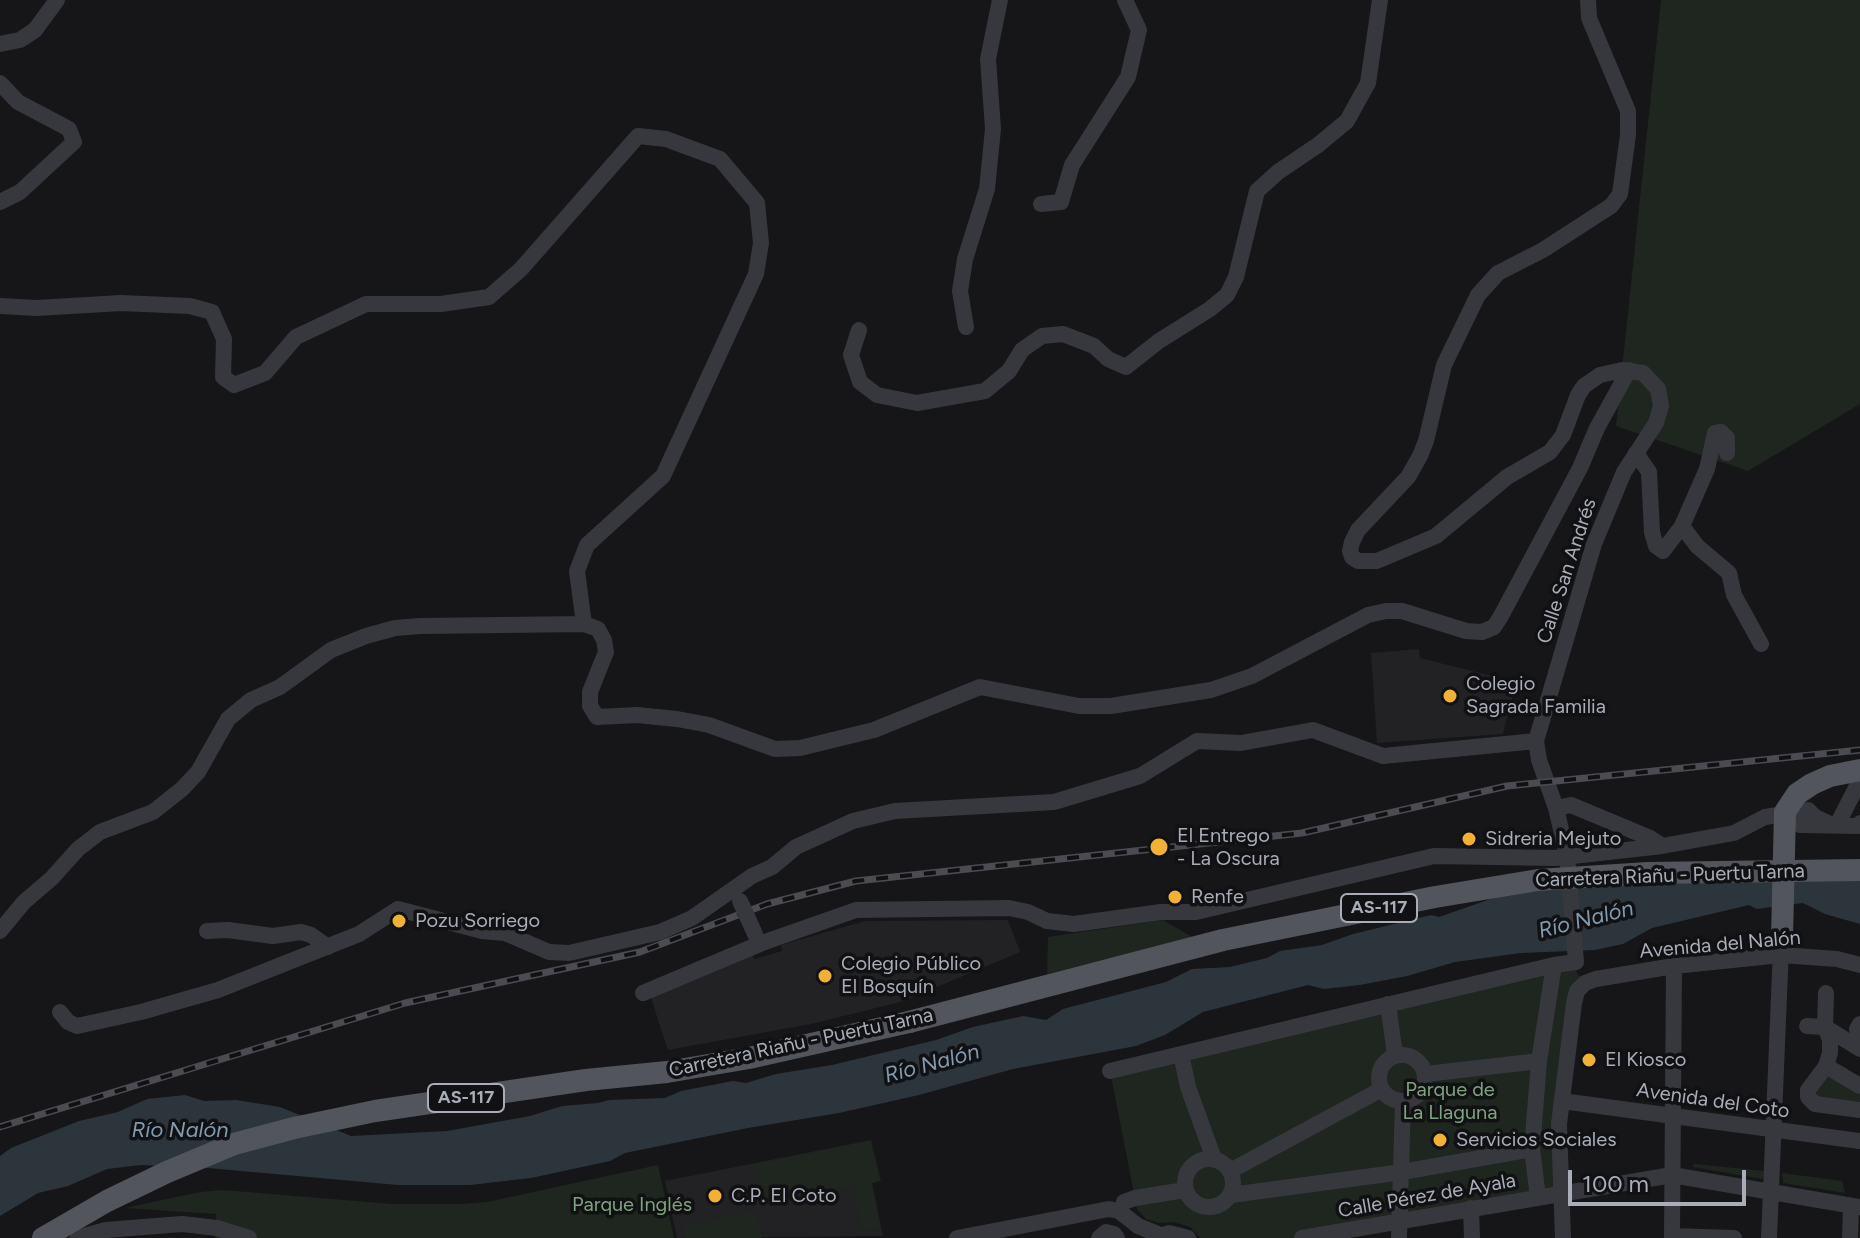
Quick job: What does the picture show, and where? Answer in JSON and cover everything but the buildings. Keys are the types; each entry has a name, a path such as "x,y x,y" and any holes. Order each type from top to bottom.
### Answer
{"main road":[{"path":"1782,946 1785,821 1797,794 1812,784 1855,776"},
{"name":"Carretera Riañu - Puertu Tarna","path":"43,1238 107,1201 234,1144 375,1111 749,1058 909,1022 1223,940 1435,897 1538,880 1648,873 1860,870"}],"street":[{"path":"0,44 20,40 35,30 57,0"},
{"path":"966,327 960,291 965,259 987,189 993,129 988,59 1000,0"},
{"path":"1041,204 1061,202 1072,165 1128,77 1139,30 1125,0"},
{"path":"859,330 851,355 860,382 877,395 917,403 985,391 1009,371 1022,350 1042,336 1063,334 1094,346 1108,359 1126,367 1227,295 1236,277 1257,191 1347,121 1368,83 1380,0"},
{"path":"1588,0 1589,18 1628,111 1620,194 1611,206 1543,250 1498,273 1478,295 1444,365 1420,456 1402,485 1358,530 1352,542 1352,557 1358,561 1377,561 1436,536 1507,477 1550,452 1559,443 1584,386 1600,375 1629,370"},
{"path":"0,83 18,102 69,129 74,142 20,192 0,202"},
{"path":"0,306 37,308 135,303 190,306 212,312 224,339 223,377 234,385 265,373 296,337 366,304 441,304 489,297 521,269 638,136 666,139 720,159 757,203 761,243 756,274 663,476 587,545 577,571 584,624"},
{"path":"0,931 24,902 52,878 78,849 100,832 153,812 182,789 198,772 228,719 251,700 280,687 331,650 395,628 584,624 598,629 606,652 590,692 590,706 597,717 637,715 677,719 709,725 775,749 800,748 874,730 980,687 1079,706 1111,706 1211,690 1252,676 1368,615 1386,611 1402,611 1466,631 1482,632 1494,627 1501,616 1629,370"},
{"name":"Calle San Andrés","path":"1536,741 1594,544 1614,493 1656,423 1661,396 1651,379 1643,373 1629,370"},
{"path":"1636,453 1649,472 1652,532 1656,546 1663,551 1682,526 1707,469 1715,433 1721,432 1727,438 1727,453"},
{"path":"1682,526 1697,546 1729,573 1734,595 1761,644"},
{"path":"60,1012 68,1022 77,1026 218,990 359,934 398,909 482,931 505,933 549,952 569,953 660,932 737,896 752,876 772,867 796,847 853,821 895,811 1054,802 1140,776 1197,741 1241,743 1313,730 1383,756 1536,741 1568,860 1579,973 1558,1140 1563,1238"},
{"path":"1834,824 1857,786 1855,776"},
{"path":"1556,808 1571,805 1662,846"},
{"path":"643,993 758,939 856,910 1009,908 1047,921 1074,924 1161,912 1196,912 1434,856 1568,860 1734,833 1765,817 1800,825 1858,826 1860,823"},
{"path":"737,896 758,939"},
{"path":"207,931 228,930 273,936 301,932 328,947"},
{"path":"1769,1238 1782,946"},
{"name":"Avenida del Nalón","path":"1579,973 1596,979 1782,946 1860,965"},
{"path":"1110,1071 1554,965 1579,973"},
{"path":"1538,1197 1532,1149 1539,1061 1554,965"},
{"path":"1674,966 1672,1237 1734,1238"},
{"path":"1826,993 1825,1027 1830,1040 1830,1053 1826,1066 1808,1090 1809,1100 1815,1104 1860,1110"},
{"path":"1388,1004 1395,1055"},
{"path":"1860,1024 1857,1029 1860,1041"},
{"path":"1807,1026 1825,1027 1860,1049"},
{"path":"1181,1054 1188,1087 1214,1159 1230,1171 1233,1179 1231,1195"},
{"path":"1395,1055 1411,1056 1418,1060 1426,1074 1423,1090 1403,1101 1391,1098 1379,1083 1381,1069 1395,1055"},
{"path":"1426,1074 1539,1061"},
{"path":"1826,1066 1860,1086"},
{"path":"1230,1171 1382,1089"},
{"path":"1399,1238 1403,1101"},
{"name":"Avenida del Coto","path":"1562,1101 1860,1141"},
{"path":"1214,1159 1193,1165 1185,1177 1185,1190 1195,1204 1211,1208 1219,1206 1231,1195 1402,1172 1532,1149"},
{"name":"Calle Pérez de Ayala","path":"1312,1237 1672,1175 1856,1207"},
{"path":"1124,1202 1185,1190"},
{"path":"1850,1238 1856,1207"},
{"path":"1471,1208 1472,1238"},
{"path":"957,1238 1109,1209 1119,1211 1136,1230 1157,1236 1178,1234 1188,1238"},
{"path":"77,1238 106,1230 182,1224 217,1228 249,1238"},
{"path":"1099,1238 1110,1232 1117,1238"}],"shaded area":[{"name":"Colegio Sagrada Familia","path":"1419,649 1420,658 1516,682 1503,734 1377,743 1371,653"},
{"name":"Colegio Público El Bosquín","path":"1008,920 1020,952 904,1001 811,1024 668,1050 649,992 752,952 754,959 782,951 781,945 865,921"},
{"path":"871,1140 881,1181 872,1183 883,1236 677,1238 665,1181"}],"green space":[{"path":"1661,0 1860,0 1860,404 1748,471 1616,426"},
{"path":"1163,920 1194,938 1047,974 1048,937"},
{"name":"Parque de La Llaguna","path":"1576,962 1577,973 1585,983 1577,991 1560,1193 1302,1238 1200,1238 1190,1227 1146,1219 1137,1209 1110,1071"},
{"path":"1828,1075 1860,1093 1860,1103 1816,1097 1815,1092"},
{"path":"870,1141 880,1181 871,1183 880,1227 862,1231 853,1187 765,1205 756,1164"},
{"path":"1694,1164 1765,1171 1762,1179 1693,1167"},
{"name":"Parque Inglés","path":"658,1165 674,1238 214,1238 216,1214 125,1208 223,1190 392,1204 463,1204 487,1202"},
{"path":"1782,1173 1842,1181 1845,1193 1783,1183"},
{"path":"756,1211 762,1238 685,1238 683,1226"}],"water":[{"name":"Río Nalón","path":"1860,865 1860,924 1825,914 1803,903 1757,909 1749,905 1652,928 1623,944 1595,950 1521,953 1455,962 1360,985 1324,989 1308,985 1203,1012 1165,1035 1136,1046 1013,1069 839,1113 625,1153 610,1161 531,1178 470,1185 398,1185 141,1165 107,1169 68,1186 38,1193 0,1216 0,1156 11,1148 79,1121 118,1112 147,1099 185,1095 204,1101 236,1100 280,1107 351,1136 447,1131 530,1116 562,1106 665,1098 681,1091 733,1081 746,1083 936,1040 973,1027 1023,1016 1046,1020 1063,1009 1166,982 1192,969 1230,967 1267,958 1280,951 1322,945 1431,915 1439,917 1519,889"}],"railway":[{"path":"0,1127 405,1003 640,952 767,904 856,881 1302,833 1507,786 1860,750"}],"place":[{"name":"Colegio Sagrada Familia","path":"1450,696"},
{"name":"Sidreria Mejuto","path":"1469,839"},
{"name":"El Entrego - La Oscura","path":"1159,847"},
{"name":"Renfe","path":"1175,897"},
{"name":"Pozu Sorriego","path":"399,921"},
{"name":"Colegio Público El Bosquín","path":"825,976"},
{"name":"El Kiosco","path":"1589,1060"},
{"name":"Servicios Sociales","path":"1440,1140"},
{"name":"C.P. El Coto","path":"715,1196"}]}
